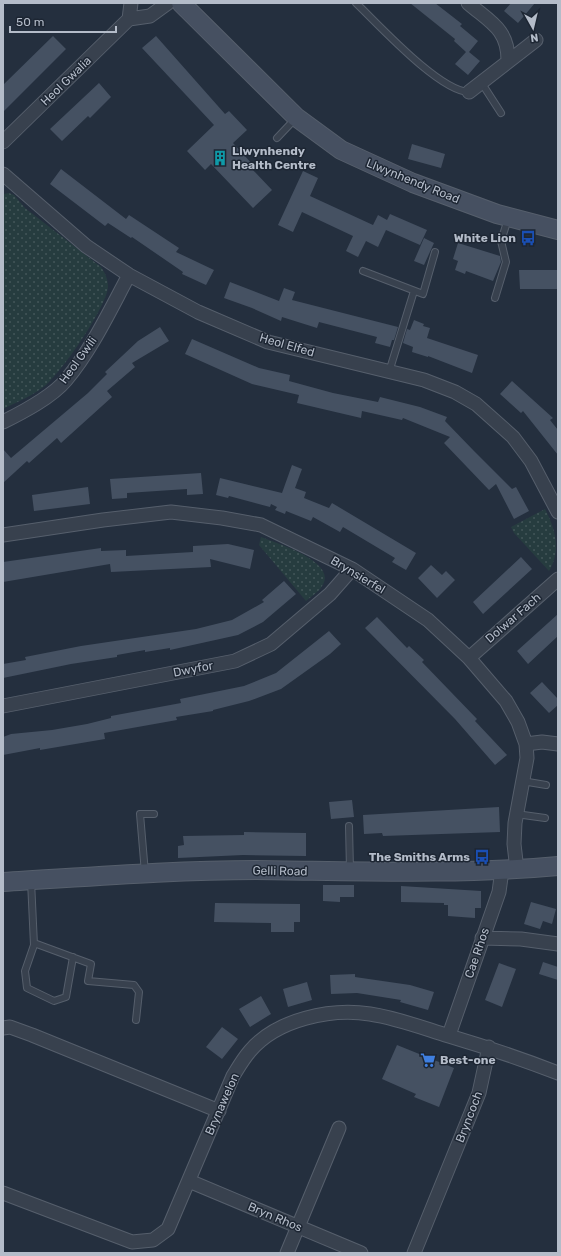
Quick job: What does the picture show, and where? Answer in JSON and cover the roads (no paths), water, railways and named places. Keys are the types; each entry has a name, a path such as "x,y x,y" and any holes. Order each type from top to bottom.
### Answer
{"main road":[{"name":"Llwynhendy Road","path":"181,3 296,117 341,150 395,176 509,217 558,230"},
{"name":"Gelli Road","path":"3,882 145,873 255,870 350,872 510,870 558,866"}],"street":[{"path":"131,3 129,19 150,16 168,3"},
{"path":"468,3 502,32 508,48 508,60"},
{"name":"Heol Gwalia","path":"3,142 129,19"},
{"path":"469,92 508,60 536,40"},
{"name":"Heol Elfed","path":"3,174 86,246 129,275 198,312 268,342 424,380 455,392 476,404 513,437 531,461 558,512"},
{"name":"Heol Gwili","path":"3,422 44,398 66,381 102,326 129,275"},
{"name":"Brynsierfel","path":"3,535 171,512 222,518 261,525 352,569 428,620 469,658 506,701 518,722 526,744 526,758 516,814 514,844 510,870"},
{"name":"Dwyfor","path":"3,706 235,661 271,644 330,594 352,569"},
{"name":"Dolwar Fach","path":"469,658 558,579"},
{"path":"526,744 542,742 558,744"},
{"name":"Cae Rhos","path":"449,1036 498,892 510,870"},
{"path":"482,938 521,939 558,944"},
{"name":"Brynawelon","path":"3,1194 132,1242 153,1240 168,1229 233,1076 251,1050 267,1036 287,1026 309,1018 352,1012 371,1014 411,1023 449,1036 489,1047"},
{"path":"3,1028 10,1027 32,1034 219,1111"},
{"path":"489,1047 558,1073"},
{"name":"Bryncoch","path":"414,1253 479,1093 489,1047"},
{"path":"287,1253 339,1128"},
{"name":"Bryn Rhos","path":"189,1181 361,1253"}],"lane":[{"path":"356,3 405,50 438,78 454,88 469,92"},
{"path":"481,82 501,113"},
{"path":"277,138 296,117"},
{"path":"495,298 506,262 501,241 509,217"},
{"path":"363,271 422,294 435,252"},
{"path":"389,372 414,291"},
{"path":"522,781 546,785"},
{"path":"145,873 140,814 154,814"},
{"path":"516,814 545,818"},
{"path":"349,826 350,872"},
{"path":"31,880 34,943 24,971 27,988 54,1001 66,997 73,957"},
{"path":"34,943 91,964 88,981 134,985 139,992 136,1020"}],"place":[{"name":"Llwynhendy Health Centre","path":"220,158"},
{"name":"White Lion","path":"528,238"},
{"name":"The Smiths Arms","path":"482,857"},
{"name":"Best-one","path":"428,1060"}]}
